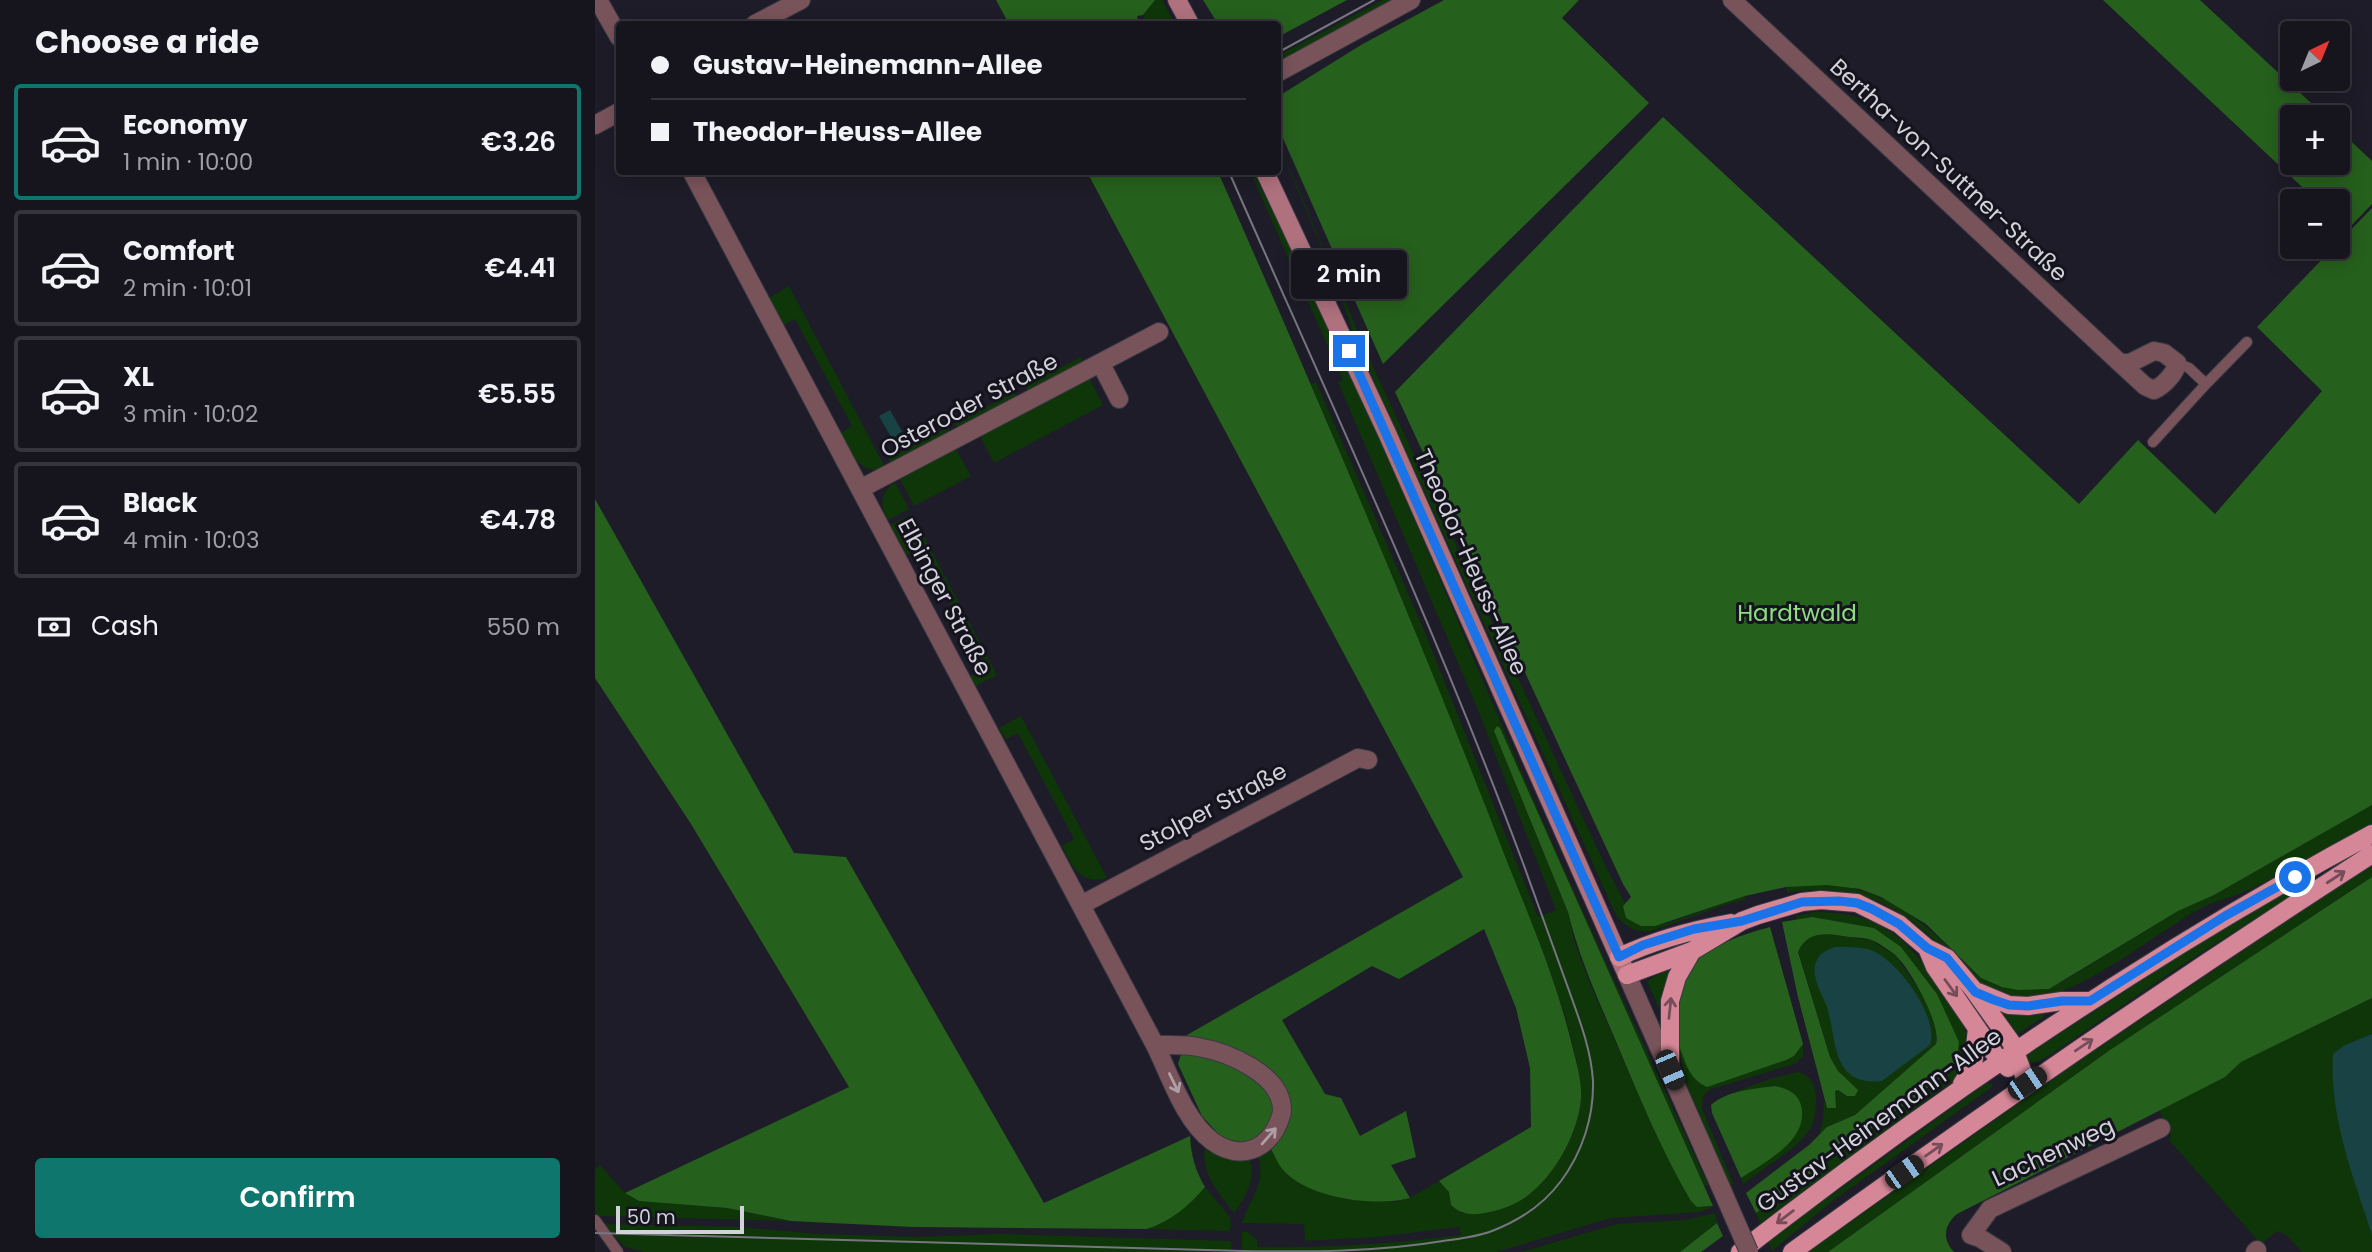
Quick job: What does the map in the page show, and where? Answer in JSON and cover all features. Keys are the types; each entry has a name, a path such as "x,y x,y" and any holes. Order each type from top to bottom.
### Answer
{"main road":[{"path":"1177,0 1188,21"},
{"name":"Theodor-Heuss-Allee","path":"1266,175 1392,444 1627,975"},
{"name":"Gustav-Heinemann-Allee","path":"1740,1252 1841,1174 2090,1001 2225,916 2372,834"},
{"path":"1792,1252 2027,1083 2372,854"},
{"path":"1619,957 1660,939 1785,907 1821,900 1857,903 1899,924 1927,948 1947,958 1975,992 2008,1056 2027,1083"},
{"path":"1627,975 1692,951 1750,918"},
{"path":"1927,948 1935,967 1977,1028 2008,1056"},
{"path":"1670,1070 1669,1001 1692,951"},
{"path":"1975,992 2009,1005 2090,1001"},
{"path":"1955,1094 1973,1067 1977,1028"}],"street":[{"path":"598,0 616,32"},
{"path":"761,21 801,0"},
{"path":"1281,72 1411,0"},
{"name":"Bertha-von-Suttner-Straße","path":"1744,4 2145,386 2154,390 2159,388 2177,369 2177,363"},
{"path":"595,125 616,114"},
{"name":"Elbinger Straße","path":"694,175 1155,1045 1192,1122 1211,1140 1240,1152 1254,1151 1270,1138 1279,1124 1282,1110 1271,1083 1251,1065 1198,1047 1155,1045"},
{"name":"Osteroder Straße","path":"860,489 1159,332"},
{"path":"2120,363 2130,363 2154,351 2164,352 2177,363"},
{"path":"1101,363 1119,399"},
{"name":"Stolper Straße","path":"1081,905 1358,758 1368,760"},
{"path":"1627,975 1749,1252"},
{"name":"Lachenweg","path":"2002,1252 1971,1235 1990,1209 2161,1128"}],"lane":[{"path":"2153,442 2247,342"},
{"path":"2177,363 2189,368 2206,384"},
{"path":"595,1220 618,1252"}],"green space":[{"path":"996,0 1155,0 1143,15 1137,16 1138,21 1007,21"},
{"path":"1155,0 1162,0 1173,21 1146,21 1143,15"},
{"path":"1203,0 1347,0 1281,35 1281,21 1216,21"},
{"path":"1383,0 1393,0 1281,62 1281,55"},
{"path":"1444,0 1579,0 1562,18 1649,103 1383,364 1281,134 1282,94 1361,45"},
{"path":"2103,0 2200,0 2280,74 2280,91 2298,91 2313,105 2280,105 2280,166"},
{"name":"Hardtwald","path":"1663,117 2079,504 2138,440 2215,514 2322,391 2257,327 2322,259 2350,259 2350,231 2372,208 2372,805 2214,895 2178,911 2049,989 2018,990 1981,978 1926,924 1881,897 1860,889 1827,885 1786,887 1745,896 1655,926 1641,926 1626,918 1623,906 1631,897 1395,392"},
{"path":"2350,140 2372,161 2372,204 2350,227 2350,189 2304,189 2289,175 2350,175"},
{"path":"1281,151 1367,354 1625,903 1623,906 1665,924 1745,896 1746,900 1651,931 1632,928 1617,917 1358,345 1331,269"},
{"path":"1089,175 1219,175 1330,430 1474,777 1559,999 1581,1091 1578,1114 1566,1148 1556,1165 1531,1193 1517,1203 1481,1214 1468,1214 1451,1205 1449,1192 1439,1181 1531,1127 1530,1068 1516,1008 1484,929 1399,979 1372,966 1282,1020 1325,1094 1341,1098 1360,1136 1406,1111 1416,1157 1391,1165 1410,1198 1380,1202 1326,1194 1295,1181 1282,1169 1270,1148 1222,1138 1202,1116 1178,1064 1187,1035 1463,877"},
{"path":"1255,177 1365,408 1555,849 1708,1185 1705,1187 1500,729 1527,809 1568,912 1575,943 1589,981 1645,1110 1697,1207 1713,1207 1700,1212 1611,1218 1496,1252 1242,1252 1242,1232 1248,1232 1257,1240 1257,1247 1359,1245 1461,1235 1459,1227 1377,1237 1305,1241 1304,1224 1242,1223 1259,1183 1258,1155 1270,1148 1284,1171 1394,1202 1410,1198 1439,1181 1449,1192 1451,1205 1463,1214 1581,1096 1577,1062 1564,1012 1373,531 1311,384 1316,382 1424,630 1538,917 1556,910 1476,705 1338,382 1343,380 1301,286 1304,284 1299,272 1295,273 1253,178"},
{"path":"789,286 886,469 869,469 857,461 841,433 852,426 795,319 783,325 769,298"},
{"path":"1081,357 1084,363 1028,392 1025,386"},
{"path":"1089,378 1103,405 994,463 980,436"},
{"path":"1014,392 1017,398 959,429 955,424"},
{"path":"948,427 951,433 892,465 888,459"},
{"path":"956,449 971,476 914,506 900,479"},
{"path":"895,482 909,509 888,520 883,510 883,500 887,490"},
{"path":"595,499 794,853 846,857 1044,1203 1190,1136 1194,1162 1205,1187 1186,1207 1164,1222 1147,1229 913,1227 791,1221 727,1208 639,1201 625,1193 849,1087 691,824 595,678"},
{"path":"912,514 997,675 975,686 970,676 983,669 920,548 906,555 890,525"},
{"path":"1021,716 1107,878 1090,879 1074,868 1062,846 1074,839 1018,733 1006,739 999,728"},
{"path":"1497,726 1713,1206 1697,1207 1691,1201 1650,1121 1589,977 1568,912 1494,731"},
{"path":"2372,805 2372,824 2255,887 2205,906 2084,981 2034,999 2012,998 1984,987 1912,921 1876,900 1835,891 1787,892 1786,887 1847,887 1873,894 1917,919 1981,978 2062,982 2178,911 2214,895"},
{"path":"2372,864 2372,877 2110,1050 1828,1252 1808,1252 2063,1072"},
{"path":"2372,877 2372,998 2241,1062 2225,1077 1957,1214 1949,1223 1946,1232 1954,1252 1828,1252 2110,1050"},
{"path":"2292,890 2294,894 2179,967 2050,1055 2037,1062 2027,1063 2027,1055 2186,952"},
{"path":"1815,912 1866,920 1893,934 1912,950 1962,1023 1968,1042 1967,1054 1961,1071 1954,1080 1760,1223 1756,1213 1947,1074 1957,1060 1937,994 1901,947 1839,923 1812,917 1798,920 1795,916"},
{"path":"1812,917 1874,928 1901,947 1937,994 1959,1042 1957,1060 1947,1074 1756,1213 1746,1193 1809,1145 1827,1127 1855,1115 1936,1044 1937,1035 1923,996 1908,970 1894,954 1866,938 1827,934 1813,936 1798,952 1830,1057 1838,1071 1858,1090 1855,1096 1835,1091 1836,1108 1827,1108 1782,922"},
{"path":"1770,927 1803,1044 1794,1056 1786,1060 1707,1087 1689,1071 1676,1034 1676,1009 1685,976 1701,957 1723,943"},
{"path":"1818,933 1871,940 1896,956 1926,1000 1937,1031 1936,1044 1855,1115 1827,1127 1819,1135 1824,1101 1827,1108 1836,1108 1834,1091 1838,1090 1847,1096 1857,1090 1838,1071 1830,1057 1798,951 1806,940"},
{"path":"1667,970 1671,972 1658,1006 1647,981"},
{"path":"2372,998 2372,1034 2345,1045 2354,1178 2372,1235 2372,1252 2302,1252 2286,1235 2277,1231 2261,1244 2169,1140 2171,1136 2159,1110 2225,1077 2241,1062"},
{"path":"2002,1011 2042,1012 2045,1016 2017,1034"},
{"path":"1676,1037 1794,1056 1803,1044 1803,1056 1797,1063 1709,1090 1703,1096 1702,1109 1733,1183 1730,1185 1687,1086"},
{"path":"1798,1072 1809,1078 1814,1088 1816,1106 1813,1123 1792,1148 1744,1184 1741,1178 1784,1146 1802,1119 1775,1086 1732,1093 1769,1079"},
{"path":"1987,1083 1992,1084 1992,1087 1834,1200 1772,1251 1768,1241"},
{"path":"1775,1086 1784,1088 1797,1097 1802,1118 1799,1129 1783,1149 1741,1178 1712,1113 1711,1105 1733,1093"},
{"path":"1205,1148 1219,1155 1249,1158 1251,1180 1234,1213 1208,1175"},
{"path":"600,1165 625,1193 639,1201 727,1208 791,1221 598,1216 595,1212 595,1169"},
{"path":"1205,1187 1230,1217 1229,1231 1147,1229 1179,1212"},
{"path":"1715,1213 1717,1223 1680,1252 1521,1252 1617,1224 1686,1220"},
{"path":"1717,1223 1723,1236 1701,1252 1680,1252"},
{"path":"603,1224 739,1227 818,1234 917,1237 1001,1234 1229,1241 1232,1252 645,1252 625,1247"}],"shaded area":[{"path":"890,410 903,433 892,439 879,416"},
{"path":"1835,947 1868,949 1891,963 1913,990 1928,1019 1930,1045 1882,1081 1865,1081 1853,1076 1839,1058 1827,1007 1814,971 1820,955"},
{"path":"2372,1034 2372,1235 2350,1168 2339,1123 2333,1054 2345,1045"}],"tram line":[{"path":"1281,51 1374,0"},
{"path":"595,1233 1243,1251 1368,1249 1461,1239 1492,1231 1521,1217 1539,1204 1554,1189 1575,1159 1589,1121 1593,1094 1590,1056 1580,1020 1523,863 1455,689 1230,175"}],"route":[{"path":"1349,351 1619,957 1643,945 1694,929 1742,921 1802,902 1839,901 1857,903 1899,924 1927,948 1947,958 1975,992 1994,1000 2009,1005 2028,1006 2062,1001 2090,1001 2225,916 2295,877"}]}
